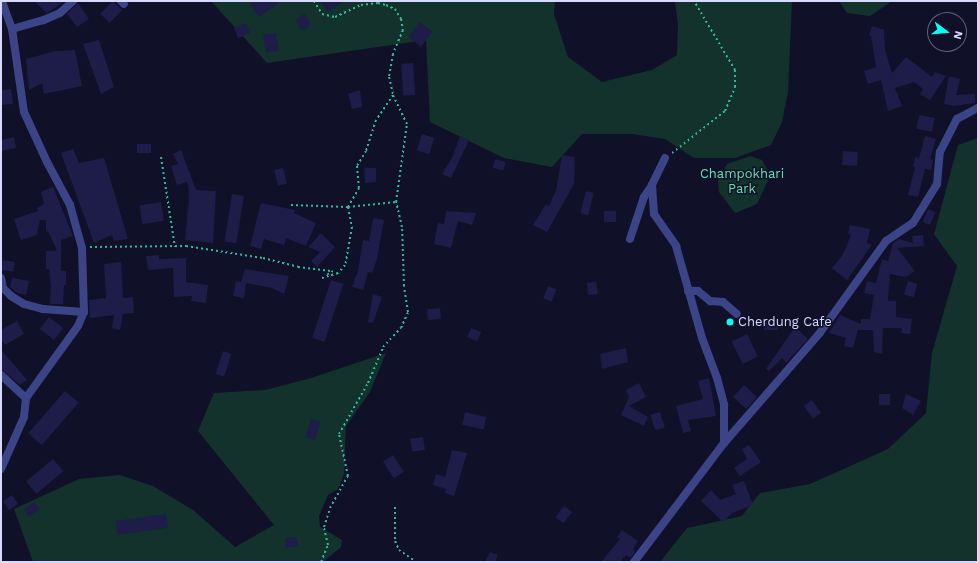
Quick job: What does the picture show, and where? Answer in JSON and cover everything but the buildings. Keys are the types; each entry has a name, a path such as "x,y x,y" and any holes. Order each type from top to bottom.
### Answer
{"street":[{"path":"1,469 24,417 26,398 78,326 84,312 82,248 70,205 47,162 24,112 12,29 2,1"},
{"path":"12,29 44,20 60,13 73,1"},
{"path":"634,562 724,443 819,334 886,241 913,223 937,184 940,152 957,119 978,108"},
{"path":"630,240 644,197 652,185 665,158"},
{"path":"652,185 654,214 676,246 688,291 722,393 724,443"},
{"path":"1,278 3,288 11,296 24,304 43,309 84,312"},
{"path":"688,291 698,291 710,301 723,302 737,314"},
{"path":"1,375 26,398"}],"path":[{"path":"314,1 322,14 335,17 360,5 378,3 395,9 401,19 402,30 393,54 389,77 393,95 407,124 396,202 402,226 404,286 408,312 401,328 382,347 368,383 339,434 348,476 326,520 324,527 328,544 321,562"},
{"path":"665,158 725,110 735,87 735,70 694,1"},
{"path":"82,248 176,246 218,251 298,267 333,271 322,278 338,273 345,265 352,227 348,207 359,188 357,166 366,151 376,120 393,95"},
{"path":"162,157 176,246"},
{"path":"291,205 348,207 396,202"},
{"path":"395,507 395,541 399,550 416,562"}],"green space":[{"path":"211,1 555,1 554,14 568,57 602,82 652,70 677,55 678,26 675,1 792,1 788,92 782,122 771,145 735,158 694,158 665,139 632,134 582,134 552,167 504,158 430,122 426,40 267,63"},
{"path":"839,1 892,1 870,16 847,13"},
{"path":"978,138 978,562 660,562 687,528 742,516 760,493 810,484 888,449 926,413 932,353 957,266 934,234 958,145"},
{"name":"Champokhari Park","path":"750,156 762,160 770,176 757,204 735,213 719,192 718,180 727,164"},
{"path":"386,353 370,392 346,426 344,474 338,489 328,495 319,516 320,527 342,540 341,547 323,562 33,562 14,509 79,479 120,475 153,486 193,510 235,547 274,525 198,431 214,393 265,390 308,379"}],"place":[{"name":"Cherdung Cafe","path":"730,322"}]}
